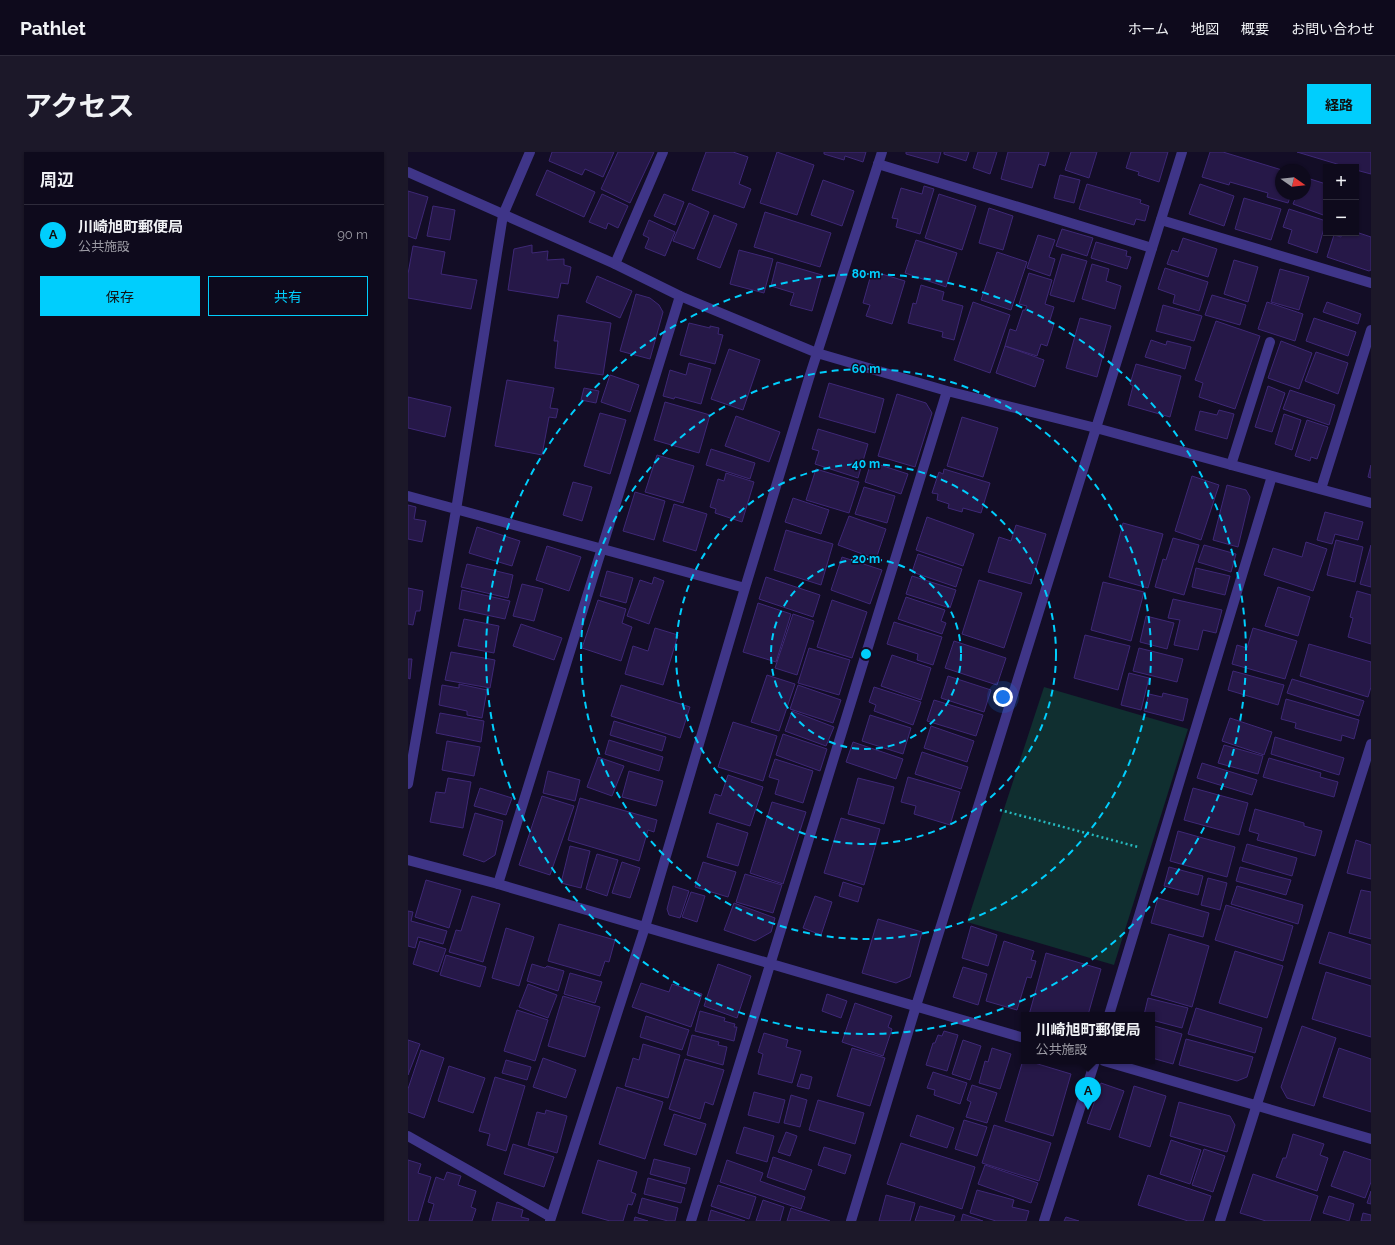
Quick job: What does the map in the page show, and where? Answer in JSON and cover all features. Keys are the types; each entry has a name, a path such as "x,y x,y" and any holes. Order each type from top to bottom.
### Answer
{"street":[{"path":"408,784 456,510 503,215 530,152"},
{"path":"615,264 663,152"},
{"path":"408,1136 551,1219 645,927 745,588 817,353 882,152"},
{"path":"851,1221 916,1006 1182,152"},
{"path":"878,164 1152,248"},
{"path":"408,172 615,264 680,296 817,353 947,391 1096,428 1371,503"},
{"path":"1161,220 1371,283"},
{"path":"498,884 680,296"},
{"path":"1321,489 1371,330"},
{"path":"1232,465 1270,342"},
{"path":"691,1221 947,391"},
{"path":"1110,1012 1272,476"},
{"path":"408,496 745,588"},
{"path":"1220,1221 1371,744"},
{"path":"408,860 498,884 1021,1037"},
{"path":"1044,1221 1094,1064"},
{"path":"1114,1064 1371,1139"}],"path":[{"path":"1015,814 1140,847"}],"green space":[{"path":"1044,687 1188,729 1114,965 967,922"}],"building":[{"path":"552,152 614,152 603,177 585,169 582,175 549,161"},
{"path":"618,152 654,152 630,203 601,189"},
{"path":"706,152 733,152 748,157 739,184 751,189 744,208 692,190"},
{"path":"777,152 814,165 797,215 760,203"},
{"path":"824,152 866,152 863,162 845,156 844,160 824,154"},
{"path":"906,152 941,152 938,163 906,154"},
{"path":"944,152 969,152 966,161 944,154"},
{"path":"978,152 997,152 990,174 973,168"},
{"path":"1008,152 1049,152 1045,166 1039,164 1032,188 1001,179"},
{"path":"1071,152 1097,152 1089,178 1065,170"},
{"path":"1131,152 1168,152 1159,182 1138,175 1139,172 1126,168"},
{"path":"1210,152 1223,152 1275,168 1275,199 1267,197 1268,193 1230,182 1229,185 1202,177"},
{"path":"1297,152 1371,152 1371,174 1359,171 1359,164 1337,164"},
{"path":"547,170 595,192 584,217 536,195"},
{"path":"1060,175 1080,180 1074,203 1054,198"},
{"path":"1311,179 1323,183 1323,215 1293,204 1295,200 1311,200"},
{"path":"823,180 854,191 842,226 811,215"},
{"path":"1087,184 1141,200 1140,203 1149,206 1145,221 1136,219 1134,225 1079,209"},
{"path":"1200,184 1234,196 1224,226 1189,214"},
{"path":"924,186 934,189 920,234 896,227 898,219 892,218 901,188 922,194"},
{"path":"408,191 428,197 416,239 408,236"},
{"path":"602,194 628,206 618,228 608,223 606,229 589,222"},
{"path":"664,194 684,202 675,225 654,216"},
{"path":"939,194 976,206 962,250 925,238"},
{"path":"1244,198 1281,209 1271,240 1235,229"},
{"path":"1278,200 1289,200 1288,203"},
{"path":"689,203 709,212 694,249 673,241"},
{"path":"433,206 455,210 450,240 427,236"},
{"path":"989,208 1013,216 1003,250 979,243"},
{"path":"1289,209 1323,220 1323,232 1317,253 1288,243 1292,230 1283,227"},
{"path":"765,212 831,233 820,267 754,247"},
{"path":"714,215 737,224 720,268 697,259"},
{"path":"649,220 675,232 665,256 645,248 649,238 643,235"},
{"path":"1062,229 1093,238 1087,256 1056,246"},
{"path":"1359,233 1371,237 1371,270 1369,271 1327,257 1334,236 1359,236"},
{"path":"1038,235 1055,240 1049,257 1055,259 1050,276 1027,268"},
{"path":"1183,238 1217,249 1208,277 1167,264 1172,250 1178,252"},
{"path":"916,240 957,253 946,287 905,273"},
{"path":"1096,242 1127,251 1126,256 1131,257 1127,269 1091,258"},
{"path":"532,245 532,253 548,251 547,260 564,259 564,265 571,267 568,284 561,283 558,298 508,290 514,249"},
{"path":"413,246 445,252 441,274 477,280 471,309 408,298 408,274"},
{"path":"739,250 773,259 764,293 730,284"},
{"path":"997,252 1027,262 1011,310 981,300"},
{"path":"1062,254 1087,261 1074,302 1050,295"},
{"path":"1234,260 1258,267 1248,302 1224,294"},
{"path":"777,262 822,275 812,311 790,305 794,293 771,286"},
{"path":"1092,264 1109,269 1106,281 1121,286 1115,309 1082,299"},
{"path":"1165,268 1208,282 1199,311 1173,303 1175,295 1158,289"},
{"path":"1280,269 1309,277 1299,310 1271,302"},
{"path":"872,271 905,281 892,324 866,316 870,305 863,303"},
{"path":"1029,273 1052,280 1045,304 1054,307 1049,323 1054,324 1047,346 1041,344 1037,356 1005,346 1010,329 1016,331 1023,310 1025,310 1027,306 1019,304"},
{"path":"597,276 632,291 620,318 586,302"},
{"path":"921,285 944,292 942,300 963,306 954,340 942,337 943,332 908,323 913,303 916,304"},
{"path":"636,294 650,298 659,305 663,312 650,359 620,351"},
{"path":"1212,295 1246,305 1240,325 1205,315"},
{"path":"973,302 1010,315 990,373 954,360"},
{"path":"1267,302 1303,314 1295,341 1258,329"},
{"path":"1327,302 1361,314 1358,324 1323,312"},
{"path":"1163,305 1202,316 1194,341 1156,331"},
{"path":"558,315 611,323 603,375 555,368 558,341 554,341"},
{"path":"1080,318 1111,326 1097,377 1066,368"},
{"path":"1314,318 1356,332 1348,356 1306,341"},
{"path":"1216,321 1260,336 1235,409 1199,397 1203,383 1195,380"},
{"path":"689,323 710,328 710,326 719,328 718,334 723,335 715,364 680,355"},
{"path":"1151,340 1166,345 1167,341 1191,347 1185,369 1145,357"},
{"path":"1281,341 1312,353 1299,389 1268,378"},
{"path":"1005,346 1044,360 1035,387 996,373"},
{"path":"729,349 760,360 743,410 711,399"},
{"path":"1316,352 1348,363 1338,394 1305,381"},
{"path":"689,363 711,369 701,404 675,397 674,399 663,396 670,370 686,375"},
{"path":"1136,364 1181,376 1170,417 1128,405 1133,386 1130,384"},
{"path":"610,375 639,385 630,412 601,402"},
{"path":"507,380 554,388 550,408 558,409 556,418 549,417 542,455 495,446"},
{"path":"829,383 884,399 875,433 819,417"},
{"path":"1268,386 1285,393 1272,432 1255,427"},
{"path":"584,388 599,391 596,403 581,400"},
{"path":"1290,390 1335,405 1329,425 1283,409"},
{"path":"897,394 926,403 932,413 915,467 878,456"},
{"path":"408,397 451,407 445,437 408,428"},
{"path":"665,402 710,415 699,453 654,440"},
{"path":"1219,410 1234,414 1227,439 1195,430 1200,411 1217,415"},
{"path":"600,413 626,420 610,474 584,466"},
{"path":"1284,414 1301,420 1292,450 1275,444"},
{"path":"736,416 780,432 769,462 725,446"},
{"path":"962,417 998,428 983,477 947,466"},
{"path":"1307,420 1328,427 1317,459 1311,457 1310,461 1295,456"},
{"path":"818,429 868,444 858,478 815,464 819,451 812,449"},
{"path":"711,449 755,463 750,479 706,465"},
{"path":"657,455 694,466 683,503 645,492"},
{"path":"871,462 908,474 901,494 865,482"},
{"path":"1371,465 1371,478 1368,477"},
{"path":"816,469 859,482 849,513 806,500"},
{"path":"944,469 990,483 981,513 963,508 962,512 948,508 949,504 937,500 938,494 932,493 939,472 943,474"},
{"path":"726,473 754,482 742,522 715,513 716,509 710,507 718,479 724,481"},
{"path":"1192,476 1219,485 1201,540 1175,531"},
{"path":"573,482 592,487 582,521 563,515"},
{"path":"1227,485 1246,490 1250,497 1238,547 1213,540"},
{"path":"864,487 895,496 887,523 855,514"},
{"path":"635,492 665,501 654,540 623,531"},
{"path":"793,498 829,510 821,534 785,522"},
{"path":"674,504 707,514 696,551 663,541"},
{"path":"408,505 416,507 414,519 426,521 422,542 408,539"},
{"path":"1325,512 1363,522 1358,540 1335,534 1332,544 1317,540"},
{"path":"849,516 886,529 876,559 838,545"},
{"path":"927,517 974,534 963,566 916,550"},
{"path":"1123,523 1163,534 1148,588 1109,577"},
{"path":"1016,525 1046,534 1031,584 988,572 999,537 1011,541"},
{"path":"477,527 520,541 512,566 469,553"},
{"path":"786,530 833,544 821,585 774,570"},
{"path":"1173,538 1199,545 1184,595 1155,587 1163,559 1166,560"},
{"path":"1336,540 1363,547 1355,582 1327,575"},
{"path":"1306,542 1327,549 1313,591 1264,575 1273,548 1302,557"},
{"path":"1204,545 1236,554 1231,572 1198,562"},
{"path":"1371,545 1371,587 1360,584"},
{"path":"547,546 581,557 569,591 536,580"},
{"path":"918,554 962,569 956,587 912,572"},
{"path":"842,557 882,570 870,604 831,590"},
{"path":"467,564 513,575 508,598 461,587"},
{"path":"1196,568 1230,576 1225,595 1192,587"},
{"path":"607,571 633,578 626,603 600,596"},
{"path":"912,576 956,590 950,608 906,594"},
{"path":"654,577 664,581 649,624 627,616 640,580 652,584"},
{"path":"766,577 820,595 813,617 759,599"},
{"path":"979,580 1022,593 1004,648 962,634"},
{"path":"1103,582 1144,592 1131,641 1091,630"},
{"path":"522,584 543,589 534,621 513,616"},
{"path":"1278,587 1310,597 1298,636 1265,626"},
{"path":"408,588 423,591 420,611 416,611 413,625 408,624"},
{"path":"462,590 510,601 505,619 459,609"},
{"path":"1357,591 1371,595 1371,644 1348,637 1353,618 1350,617"},
{"path":"906,597 945,610 941,621 946,623 942,634 898,619"},
{"path":"1173,599 1222,610 1216,633 1203,630 1198,650 1174,645 1180,620 1168,618"},
{"path":"598,600 626,609 622,623 632,627 621,661 582,648"},
{"path":"832,600 867,612 852,658 817,647"},
{"path":"758,603 791,614 776,662 743,652"},
{"path":"793,614 814,621 797,675 775,668"},
{"path":"1146,616 1174,623 1167,649 1140,642"},
{"path":"464,619 499,626 494,653 458,646"},
{"path":"894,622 942,637 933,665 917,660 918,654 887,644"},
{"path":"521,624 562,638 554,660 513,646"},
{"path":"655,628 678,635 663,685 625,674 633,646 648,651"},
{"path":"1253,628 1297,641 1285,679 1232,664 1237,645 1247,648"},
{"path":"1085,635 1130,646 1118,690 1074,678"},
{"path":"954,641 1006,658 997,685 945,668"},
{"path":"1309,644 1371,662 1371,687 1368,697 1300,676"},
{"path":"809,648 850,660 839,695 798,683"},
{"path":"1139,648 1183,659 1177,682 1133,671"},
{"path":"451,652 495,660 490,688 445,680"},
{"path":"892,655 931,668 921,700 881,686"},
{"path":"408,659 412,659 410,679 408,678"},
{"path":"1233,671 1284,685 1278,705 1228,690"},
{"path":"1129,673 1149,678 1141,710 1121,705"},
{"path":"767,675 795,684 779,731 751,722"},
{"path":"948,676 991,690 984,712 941,698"},
{"path":"1292,679 1364,701 1359,716 1287,693"},
{"path":"459,684 487,690 482,718 467,715 467,711 439,705 442,685 459,688"},
{"path":"621,685 690,707 680,738 611,716"},
{"path":"798,685 841,700 833,723 790,709"},
{"path":"874,687 921,702 913,725 874,711 876,705 869,702"},
{"path":"1163,693 1188,699 1183,721 1144,711 1149,694 1162,697"},
{"path":"1286,699 1359,720 1354,739 1342,735 1341,741 1295,728 1296,723 1281,719"},
{"path":"934,700 983,715 976,736 927,721"},
{"path":"792,711 834,727 826,746 785,731"},
{"path":"440,713 484,721 481,742 436,733"},
{"path":"870,715 911,728 903,754 862,741"},
{"path":"1230,718 1272,732 1264,755 1222,741"},
{"path":"614,721 666,737 662,751 610,735"},
{"path":"733,722 777,736 763,781 718,767"},
{"path":"931,726 974,741 967,762 924,748"},
{"path":"783,734 827,749 820,771 776,755"},
{"path":"1275,737 1344,758 1339,775 1271,754"},
{"path":"609,740 663,757 659,771 605,754"},
{"path":"447,741 480,747 474,776 442,770"},
{"path":"853,742 903,759 896,779 846,762"},
{"path":"1224,745 1263,756 1258,774 1218,763"},
{"path":"922,752 968,767 961,789 915,774"},
{"path":"598,757 624,766 612,796 587,787"},
{"path":"1269,758 1321,773 1320,777 1338,782 1334,797 1263,777"},
{"path":"775,759 813,771 803,803 775,794 779,780 769,777"},
{"path":"1202,763 1257,780 1252,795 1197,778"},
{"path":"548,771 580,780 575,801 543,793"},
{"path":"629,771 663,781 656,806 622,797"},
{"path":"728,775 763,787 750,826 709,813 715,794 721,796"},
{"path":"908,777 960,792 950,825 914,814 916,806 901,802"},
{"path":"448,778 471,782 463,828 430,822 436,792 445,793"},
{"path":"858,778 894,787 884,824 848,814"},
{"path":"480,788 512,798 506,815 474,806"},
{"path":"1193,788 1248,803 1239,835 1184,820"},
{"path":"542,796 574,806 550,875 519,865"},
{"path":"580,798 657,820 654,832 648,830 639,861 568,840"},
{"path":"772,802 806,812 783,884 750,873"},
{"path":"1255,809 1304,823 1304,826 1322,831 1315,856 1257,840 1259,834 1249,831"},
{"path":"475,813 503,821 495,855 484,862 463,855"},
{"path":"841,818 880,829 864,885 824,873"},
{"path":"717,823 748,833 738,866 707,857"},
{"path":"1178,831 1235,847 1227,877 1170,861"},
{"path":"1356,840 1371,845 1371,879 1347,873"},
{"path":"1247,844 1297,858 1292,876 1242,861"},
{"path":"570,846 590,851 581,888 561,883"},
{"path":"597,854 618,860 607,896 586,889"},
{"path":"622,862 640,868 630,898 612,893"},
{"path":"703,862 736,872 728,897 695,887"},
{"path":"1169,867 1203,876 1198,895 1164,886"},
{"path":"1240,867 1291,880 1286,895 1236,881"},
{"path":"745,874 782,885 773,913 736,902"},
{"path":"1208,878 1227,883 1220,910 1201,905"},
{"path":"426,880 461,890 449,928 415,917"},
{"path":"843,882 862,888 858,902 839,896"},
{"path":"673,886 689,891 680,918 669,915 667,909"},
{"path":"1237,886 1303,905 1298,924 1231,904"},
{"path":"1361,890 1371,892 1371,939 1349,933"},
{"path":"691,892 705,896 697,922 682,917"},
{"path":"472,896 500,904 483,962 449,952 456,930 461,931"},
{"path":"815,896 832,902 821,935 803,928"},
{"path":"1158,898 1209,913 1203,937 1151,923"},
{"path":"734,903 775,918 771,932 755,941 724,930"},
{"path":"1226,905 1293,926 1283,961 1215,940"},
{"path":"408,911 413,912 411,921 447,931 443,944 418,937 415,948 408,946"},
{"path":"878,919 922,932 910,977 896,983 862,973"},
{"path":"559,924 615,940 609,962 605,961 600,976 548,961"},
{"path":"971,926 997,935 988,966 962,958"},
{"path":"506,928 534,937 519,986 492,978"},
{"path":"1329,932 1371,945 1371,979 1319,963"},
{"path":"1169,934 1209,946 1192,1007 1151,995"},
{"path":"420,941 446,949 438,972 413,964"},
{"path":"1004,941 1034,951 1031,960 1036,961 1031,978 1027,977 1017,1010 986,1001"},
{"path":"1235,951 1283,966 1267,1018 1219,1003"},
{"path":"1046,953 1101,969 1089,1012 1030,1012"},
{"path":"446,955 486,967 480,987 440,975"},
{"path":"532,964 545,968 547,966 564,971 558,991 527,981"},
{"path":"718,964 751,976 737,1018 704,1006"},
{"path":"963,967 987,974 978,1005 953,997"},
{"path":"1326,972 1371,986 1371,1037 1312,1019"},
{"path":"570,973 602,982 595,1003 564,994"},
{"path":"641,983 669,992 672,984 702,994 691,1027 632,1007"},
{"path":"528,984 557,995 548,1018 519,1007"},
{"path":"827,994 847,1001 841,1018 822,1011"},
{"path":"563,996 600,1007 585,1057 548,1046"},
{"path":"1148,998 1188,1008 1182,1028 1155,1021 1155,1012 1145,1012"},
{"path":"855,1003 892,1016 888,1027 892,1029 883,1056 842,1042"},
{"path":"1196,1008 1262,1028 1255,1053 1188,1034"},
{"path":"517,1010 548,1020 535,1061 504,1051"},
{"path":"700,1011 725,1018 724,1021 735,1024 734,1027 737,1027 734,1041 695,1031"},
{"path":"646,1016 689,1030 682,1050 640,1037"},
{"path":"1155,1026 1182,1034 1173,1064 1155,1059"},
{"path":"1302,1026 1336,1038 1314,1106 1287,1098 1281,1087"},
{"path":"944,1031 958,1035 947,1071 926,1065 933,1043 935,1043 938,1035 942,1036"},
{"path":"764,1033 788,1040 786,1047 801,1051 792,1083 758,1074 763,1054 758,1052"},
{"path":"692,1035 719,1042 718,1045 727,1047 723,1065 687,1055"},
{"path":"1186,1039 1253,1057 1247,1077 1237,1081 1179,1065"},
{"path":"408,1040 420,1044 408,1075"},
{"path":"963,1040 981,1046 970,1080 952,1074"},
{"path":"643,1044 680,1055 668,1098 625,1086 633,1058 639,1060"},
{"path":"852,1048 885,1058 870,1106 837,1096"},
{"path":"992,1048 1011,1054 1000,1089 979,1083 985,1061 988,1062"},
{"path":"1339,1048 1371,1059 1371,1112 1323,1097"},
{"path":"421,1050 444,1058 424,1118 408,1112 408,1089"},
{"path":"543,1058 576,1070 566,1098 533,1087"},
{"path":"685,1059 724,1070 713,1105 705,1102 700,1119 669,1109"},
{"path":"506,1060 531,1067 527,1080 502,1073"},
{"path":"1022,1064 1038,1064 1071,1074 1053,1136 1005,1121"},
{"path":"449,1066 485,1078 473,1113 438,1101"},
{"path":"933,1072 967,1083 960,1104 934,1095 935,1090 927,1088"},
{"path":"801,1074 812,1077 809,1089 797,1086"},
{"path":"495,1077 525,1086 506,1151 487,1145 490,1134 479,1131"},
{"path":"1101,1083 1124,1091 1110,1130 1087,1123"},
{"path":"972,1085 997,1093 987,1123 966,1117 971,1102 967,1100"},
{"path":"1134,1086 1166,1096 1150,1147 1119,1137"},
{"path":"617,1087 663,1102 645,1159 599,1144"},
{"path":"754,1092 785,1100 779,1123 748,1115"},
{"path":"791,1095 807,1100 800,1127 784,1123"},
{"path":"818,1100 864,1113 855,1144 809,1130"},
{"path":"1179,1102 1230,1116 1235,1125 1227,1152 1170,1136"},
{"path":"546,1110 567,1116 557,1153 528,1145 537,1112 545,1114"},
{"path":"674,1114 706,1124 696,1155 664,1145"},
{"path":"917,1115 954,1128 947,1148 910,1136"},
{"path":"964,1120 987,1127 977,1156 955,1149"},
{"path":"994,1125 1051,1143 1039,1181 982,1163"},
{"path":"744,1127 774,1136 767,1162 736,1153"},
{"path":"786,1132 797,1136 790,1156 778,1152"},
{"path":"1293,1134 1324,1144 1320,1155 1328,1158 1317,1191 1276,1177 1283,1158 1286,1158"},
{"path":"1171,1140 1201,1150 1190,1184 1160,1174"},
{"path":"901,1143 975,1167 962,1209 887,1184"},
{"path":"513,1144 554,1157 544,1187 504,1174"},
{"path":"824,1147 851,1155 845,1174 818,1165"},
{"path":"1204,1149 1225,1156 1213,1192 1192,1185"},
{"path":"1344,1151 1371,1160 1371,1182 1365,1198 1331,1186"},
{"path":"773,1157 812,1170 805,1190 767,1177"},
{"path":"654,1159 690,1168 686,1184 650,1174"},
{"path":"408,1160 421,1164 418,1173 431,1177 418,1221 408,1221"},
{"path":"598,1160 637,1172 631,1192 636,1194 632,1205 628,1204 623,1221 610,1221 582,1213"},
{"path":"727,1160 763,1173 760,1181 805,1197 801,1209 720,1182"},
{"path":"985,1165 1038,1183 1031,1203 978,1184"},
{"path":"447,1172 461,1176 458,1185 476,1191 471,1207 476,1209 472,1221 429,1221 434,1204 428,1202 436,1177 444,1180"},
{"path":"1253,1174 1318,1196 1310,1221 1266,1221 1240,1213"},
{"path":"1148,1175 1211,1196 1203,1221 1188,1221 1138,1205"},
{"path":"648,1178 685,1188 681,1203 644,1194"},
{"path":"718,1185 756,1197 749,1219 711,1206"},
{"path":"977,1190 1014,1200 1012,1207 1029,1211 1026,1221 996,1221 970,1213"},
{"path":"1371,1191 1371,1204 1367,1203"},
{"path":"886,1195 915,1203 910,1221 879,1221"},
{"path":"1329,1196 1354,1204 1349,1221 1323,1213"},
{"path":"642,1198 678,1208 675,1221 668,1221 638,1213"},
{"path":"763,1200 784,1207 780,1221 756,1221"},
{"path":"497,1202 523,1210 521,1217 529,1219 528,1221 492,1221"},
{"path":"920,1206 955,1216 953,1221 915,1221"},
{"path":"791,1208 830,1221 787,1221"},
{"path":"711,1210 745,1221 708,1221"},
{"path":"1363,1213 1371,1215 1371,1221 1361,1221"},
{"path":"963,1214 983,1221 961,1221"},
{"path":"635,1217 648,1221 634,1221"},
{"path":"1066,1217 1079,1221 1064,1221"}],"place":[{"name":"川崎旭町郵便局","path":"1088,1110"}]}
